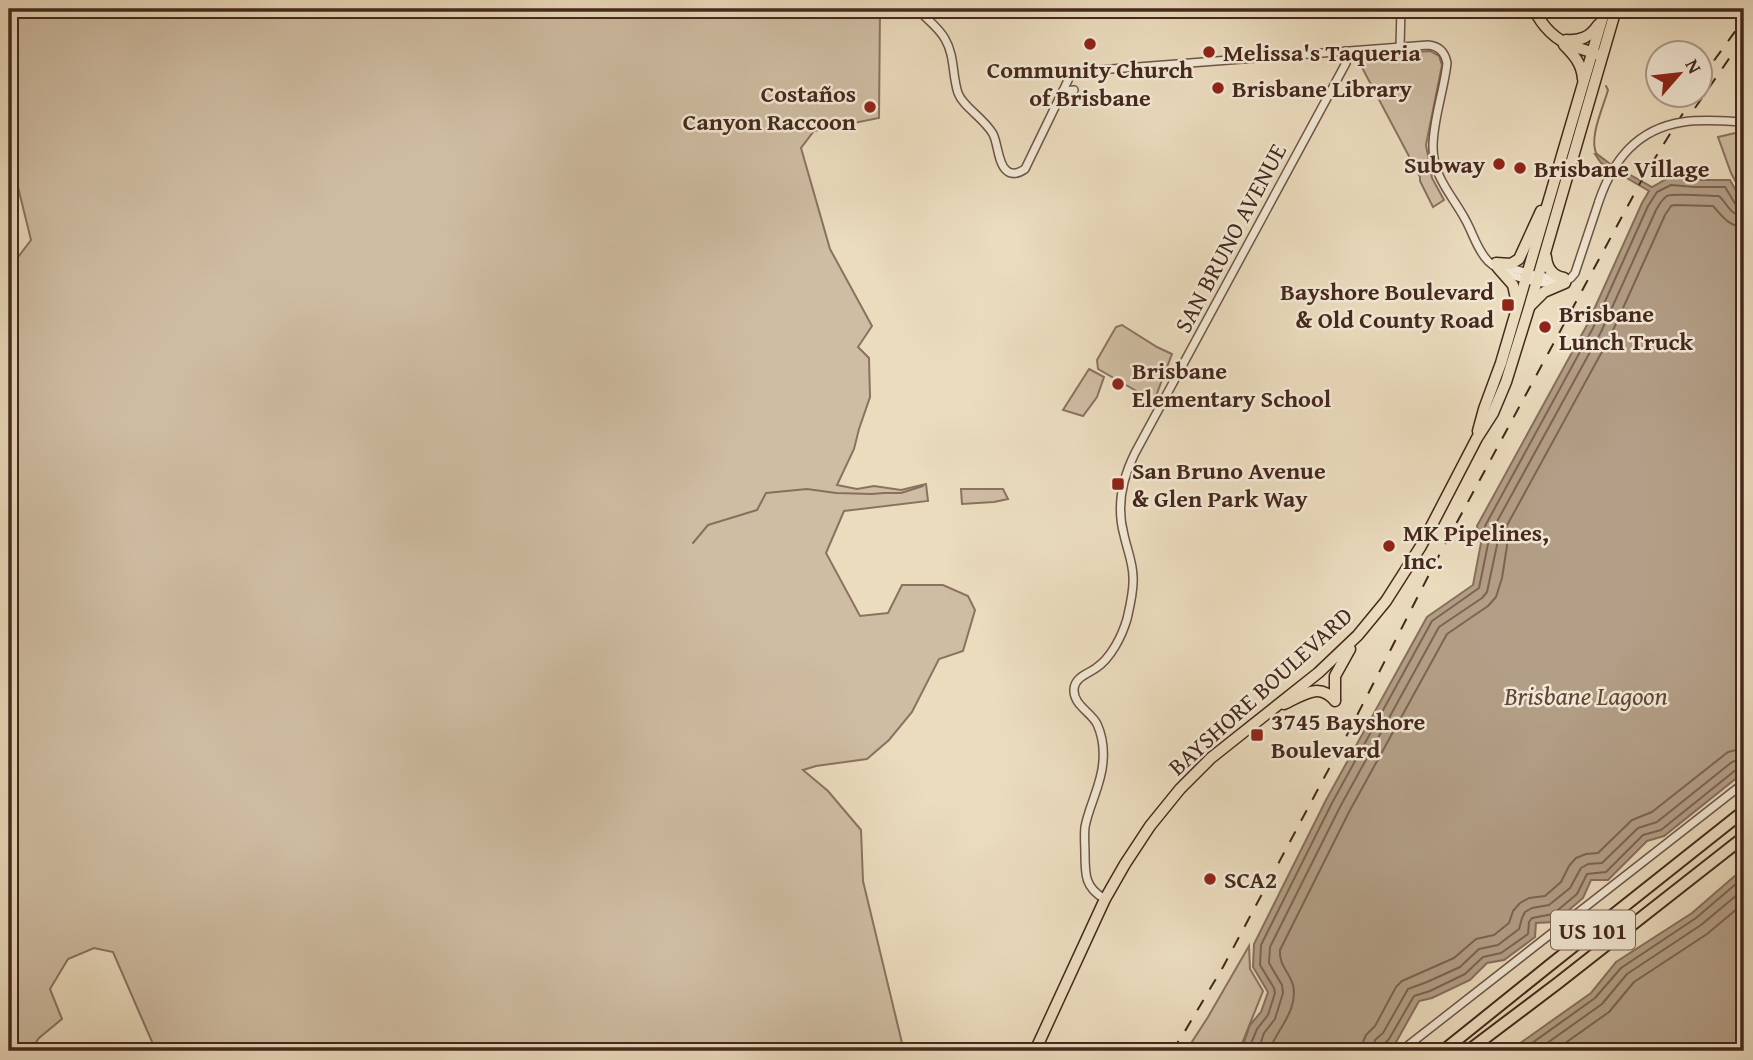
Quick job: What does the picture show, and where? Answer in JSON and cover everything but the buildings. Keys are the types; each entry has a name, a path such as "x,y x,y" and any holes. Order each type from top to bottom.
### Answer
{"highway":[{"name":"US 101","path":"1443,1051 1744,811"},
{"name":"US 101","path":"1468,1051 1744,837"}],"main road":[{"path":"1535,9 1542,22 1579,62 1583,72 1582,85"},
{"name":"BAYSHORE BOULEVARD","path":"1476,439 1518,307 1546,248 1616,9"},
{"path":"1559,39 1583,39 1590,35 1604,14"},
{"name":"BAYSHORE BOULEVARD","path":"1035,1051 1105,899 1137,845 1172,798 1215,754 1325,668 1358,635 1386,601 1409,565 1457,479 1506,382 1530,305 1532,277 1555,174 1604,14"},
{"path":"1559,39 1603,57"},
{"path":"1493,263 1511,264 1519,259 1555,174"},
{"path":"1530,305 1544,292 1564,281 1548,267 1546,248"},
{"path":"1493,263 1513,285 1518,307"},
{"path":"1268,712 1314,691 1324,692 1335,701 1335,676 1358,635"}],"street":[{"path":"1399,9 1396,36 1400,43"},
{"path":"919,11 948,44 959,96 989,127 1005,169 1014,174 1025,169 1072,72 1346,51 1400,43 1439,49 1445,56 1447,66 1434,133 1434,159 1440,180 1465,217 1479,250 1493,263 1532,277 1564,281 1576,270 1606,180 1619,159 1634,144 1650,133 1681,122 1744,121"},
{"name":"SAN BRUNO AVENUE","path":"1105,899 1092,890 1085,866 1085,826 1102,768 1103,747 1097,725 1078,702 1074,690 1078,680 1106,659 1127,618 1133,578 1121,522 1122,484 1135,453 1346,63 1346,51"},
{"path":"1063,91 1074,90"},
{"path":"1401,1051 1744,783"}],"shaded area":[{"path":"9,9 880,9 879,118 814,131 801,148 830,249 872,326 858,347 869,358 870,397 854,449 837,485 857,489 874,486 901,490 926,484 928,501 844,511 826,553 860,616 888,613 902,585 943,585 968,596 975,610 963,651 939,659 912,712 889,740 867,759 803,770 828,791 861,830 863,881 906,1051 156,1051 113,952 94,948 68,959 50,989 62,1019 39,1038 30,1051 9,1051 9,875 18,851 9,824 9,269 31,240 16,179 9,181"},
{"path":"1430,51 1439,56 1442,65 1426,145 1432,178 1444,200 1433,207 1358,60 1361,57"},
{"path":"1744,131 1744,197 1731,173 1718,137"},
{"path":"1122,325 1172,354 1154,401 1098,369 1097,360 1116,327"},
{"path":"1089,369 1104,377 1097,397 1083,416 1063,410"},
{"path":"961,489 1003,489 1008,499 962,504"},
{"path":"1249,946 1250,969 1263,991 1239,1051 1186,1051 1208,1017"}],"water":[{"name":"Brisbane Lagoon","path":"1595,154 1652,187 1670,177 1730,180 1744,205 1744,772 1664,836 1647,841 1608,880 1591,880 1583,898 1555,922 1536,923 1535,937 1504,960 1487,963 1470,980 1432,998 1419,1001 1395,1044 1385,1051 1241,1051 1250,1025 1261,1012 1268,992 1253,967 1254,944 1326,800 1427,617 1473,585 1481,543 1477,526 1587,325 1649,191 1601,163"},
{"path":"1744,868 1744,1051 1509,1051 1591,993 1616,962 1692,913"}],"waterway":[{"path":"1594,17 1595,9"},
{"path":"1569,18 1594,15"},
{"path":"1597,155 1595,132 1608,90 1606,86"},
{"path":"693,543 708,525 757,510 766,493 807,489 836,493 901,493 923,486"}],"railway":[{"path":"1714,61 1744,19"},
{"path":"1714,80 1744,37"},
{"path":"1172,1051 1223,967 1436,561 1645,174 1686,108"}],"place":[{"name":"Community Church of Brisbane","path":"1090,44"},
{"name":"Melissa's Taqueria","path":"1209,52"},
{"name":"Brisbane Library","path":"1218,88"},
{"name":"Costaños Canyon Raccoon","path":"870,107"},
{"name":"Subway","path":"1499,164"},
{"name":"Brisbane Village","path":"1520,168"},
{"name":"Bayshore Boulevard & Old County Road","path":"1508,305"},
{"name":"Brisbane Lunch Truck","path":"1545,327"},
{"name":"Brisbane Elementary School","path":"1118,384"},
{"name":"San Bruno Avenue & Glen Park Way","path":"1118,484"},
{"name":"MK Pipelines, Inc.","path":"1389,546"},
{"name":"3745 Bayshore Boulevard","path":"1257,735"},
{"name":"SCA2","path":"1210,879"}]}
